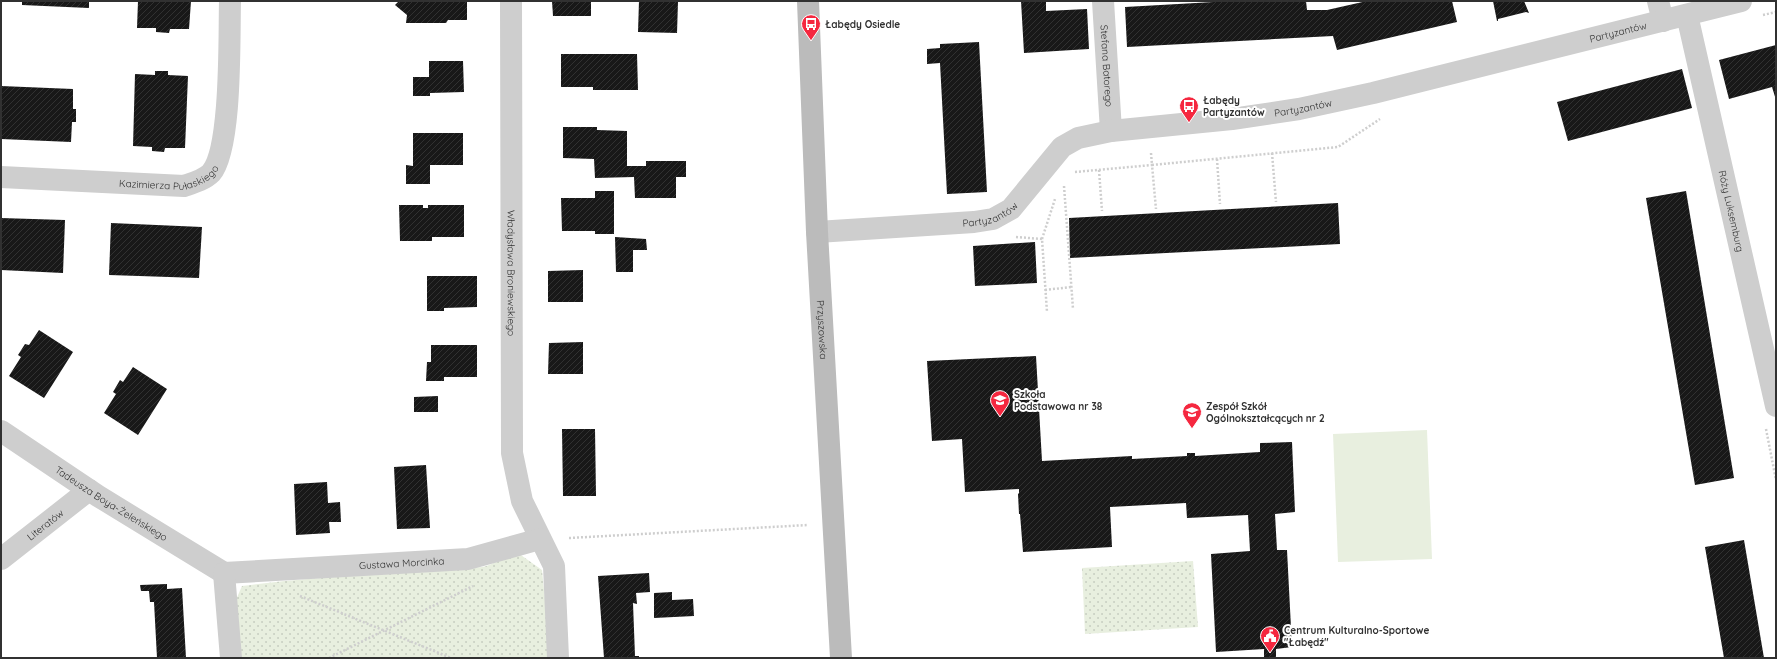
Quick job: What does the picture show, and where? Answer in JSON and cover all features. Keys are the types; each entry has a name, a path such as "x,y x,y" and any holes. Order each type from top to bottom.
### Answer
{"street":[{"name":"Kazimierza Pułaskiego","path":"1,177 184,186 199,182 211,172 220,155 225,130 230,1"},
{"name":"Władysława Broniewskiego","path":"511,1 512,453 522,501 540,539"},
{"name":"Przyszowska","path":"808,1 817,232 841,658"},
{"name":"Stefana Batorego","path":"1103,1 1111,131"},
{"name":"Partyzantów","path":"817,232 974,222 993,219 1011,209 1062,147 1078,138 1111,131 1232,119 1299,109 1373,93 1661,11 1687,15 1741,1"},
{"name":"Róży Luksemburg","path":"1687,15 1776,406"},
{"name":"Tadeusza Boya-Żeleńskiego","path":"1,431 89,490 224,573"},
{"name":"Literatów","path":"1,559 89,490"},
{"name":"Gustawa Morcinka","path":"224,573 468,559 540,539"},
{"path":"540,539 554,566 558,658"},
{"path":"224,573 231,658"}],"path":[{"path":"1070,173 1338,147 1383,117"},
{"path":"1151,148 1156,209"},
{"path":"1272,153 1276,202"},
{"path":"1216,159 1220,204"},
{"path":"1099,170 1102,211"},
{"path":"1063,181 1073,309"},
{"path":"1047,312 1042,239 1056,195"},
{"path":"1009,237 1042,239"},
{"path":"1045,290 1071,288"},
{"path":"540,539 809,525"},
{"path":"329,658 479,583"},
{"path":"294,593 382,631 451,658"}],"green space":[{"path":"1427,430 1432,559 1338,562 1333,434"},
{"path":"518,553 542,570 551,658 240,658 235,602 242,586 332,577 482,567"},
{"path":"1193,561 1198,627 1085,634 1082,568"}],"building":[{"path":"22,1 89,1 89,8 22,5"},
{"path":"138,1 191,1 189,29 170,29 169,33 156,32 156,28 137,28"},
{"path":"399,1 467,1 467,20 448,20 446,23 406,23 407,15 395,5"},
{"path":"552,1 591,1 591,16 553,16"},
{"path":"639,1 678,2 677,33 638,32"},
{"path":"1021,1 1046,1 1046,11 1087,9 1089,49 1024,53"},
{"path":"1231,1 1306,1 1307,10 1327,10 1367,1 1452,1 1457,22 1337,50 1333,36 1127,47 1125,7"},
{"path":"1493,1 1524,1 1529,13 1526,12 1498,19 1497,21"},
{"path":"979,42 987,192 947,194 940,63 927,64 927,49 940,48 940,44"},
{"path":"1776,45 1776,100 1772,87 1729,99 1719,60"},
{"path":"561,54 637,54 638,90 593,90 593,87 561,87"},
{"path":"429,61 463,61 464,92 430,93 430,96 413,96 413,77 429,77"},
{"path":"1682,69 1692,108 1568,141 1557,102"},
{"path":"155,71 168,71 168,75 188,76 185,148 165,148 164,152 152,151 152,147 133,146 135,74 155,75"},
{"path":"1,86 73,89 73,109 76,109 76,122 72,122 71,142 1,139"},
{"path":"563,127 597,127 597,130 627,131 627,166 646,166 646,161 686,161 686,177 676,177 676,198 635,198 634,177 595,178 594,159 563,158"},
{"path":"413,133 463,133 463,165 430,165 430,184 406,184 406,165 413,166"},
{"path":"595,191 614,191 614,234 595,234 595,231 562,231 561,198 595,198"},
{"path":"1686,191 1734,478 1695,485 1646,198"},
{"path":"1338,203 1340,244 1070,258 1069,218"},
{"path":"399,205 423,205 423,208 428,208 428,205 464,205 464,237 432,237 432,241 400,241"},
{"path":"1,218 65,220 63,273 1,270"},
{"path":"111,223 202,227 199,278 109,275"},
{"path":"615,237 646,239 647,250 633,250 633,272 616,272"},
{"path":"1035,242 1037,283 975,286 973,246"},
{"path":"583,270 583,302 548,302 548,271"},
{"path":"427,276 477,276 477,307 444,308 444,311 427,311"},
{"path":"39,330 73,352 44,398 9,376 21,357 18,355 25,344 29,345"},
{"path":"583,342 583,374 548,374 549,343"},
{"path":"431,345 477,345 477,377 444,377 444,381 426,381 427,362 431,362"},
{"path":"1036,356 1042,461 1132,456 1132,459 1187,456 1187,453 1195,453 1195,456 1260,452 1260,443 1292,442 1295,512 1275,514 1277,550 1287,550 1292,647 1276,649 1276,658 1264,658 1264,649 1216,652 1211,554 1250,551 1248,515 1187,518 1186,503 1110,507 1112,547 1023,552 1019,514 1019,489 965,492 962,439 932,441 927,361"},
{"path":"133,367 167,389 138,435 104,413 116,394 113,392 120,380 123,382"},
{"path":"438,396 438,412 414,412 414,397"},
{"path":"562,429 595,429 596,496 563,496"},
{"path":"426,465 430,528 397,529 394,467"},
{"path":"327,482 328,503 340,502 341,522 329,522 330,533 296,535 294,484"},
{"path":"1744,540 1764,658 1724,658 1705,547"},
{"path":"649,573 650,592 636,593 637,604 633,603 635,656 639,656 639,658 604,658 598,576"},
{"path":"167,584 167,589 182,588 186,658 157,658 154,602 150,602 149,591 141,591 140,585"},
{"path":"672,592 672,600 693,599 694,616 654,618 654,593"}],"place":[{"name":"Łabędy Osiedle","path":"811,41"},
{"name":"Łabędy Partyzantów","path":"1189,123"},
{"name":"Szkoła Podstawowa nr 38","path":"1000,417"},
{"name":"Zespół Szkół Ogólnokształcących nr 2","path":"1192,429"},
{"name":"Centrum Kulturalno-Sportowe \"Łabędź\"","path":"1270,653"}]}
